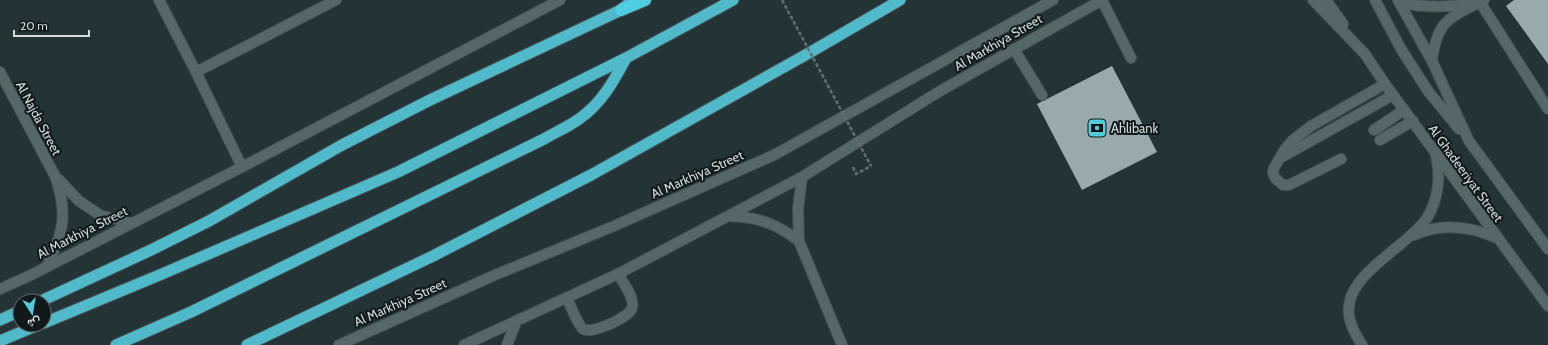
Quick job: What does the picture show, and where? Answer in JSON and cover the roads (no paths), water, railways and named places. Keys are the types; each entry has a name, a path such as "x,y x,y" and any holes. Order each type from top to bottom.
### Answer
{"highway":[{"path":"621,10 634,0"},
{"path":"52,296 152,250 209,221 342,145 430,100 645,0"},
{"path":"52,320 398,172 626,58 733,0"},
{"name":"Al Markhiya Street","path":"247,345 433,256 591,175 809,53 900,0"},
{"path":"116,345 191,312 568,126 580,119 600,101 612,84 626,58"},
{"path":"0,320 12,315"},
{"path":"0,341 19,333"}],"street":[{"path":"159,0 242,167"},
{"path":"196,72 336,0"},
{"name":"Al Markhiya Street","path":"0,289 242,167 560,0"},
{"name":"Al Markhiya Street","path":"339,345 489,278 614,226 774,155 1053,0"},
{"path":"1102,0 1131,58"},
{"name":"Al Markhiya Street","path":"464,345 618,274 802,177 940,91 1102,0"},
{"name":"Al Ghadeeriyat Street","path":"1313,0 1365,54"},
{"name":"Al Ghadeeriyat Street","path":"1326,0 1385,84 1548,306"},
{"name":"Al Ghadeeriyat Street","path":"1375,0 1401,49 1428,91 1469,141 1548,249"},
{"path":"1399,1 1420,6 1440,7 1482,1"},
{"name":"Al Ghadeeriyat Street","path":"1399,1 1432,61 1469,141"},
{"path":"1432,61 1434,44 1440,29 1450,17 1482,1"},
{"path":"1482,1 1548,109"},
{"path":"1014,49 1042,95"},
{"name":"Al Najda Street","path":"0,72 55,176 61,193 63,210 62,228 57,245 47,266"},
{"path":"1341,159 1289,185 1284,185 1279,182 1273,173 1274,168 1286,148 1301,132 1385,84"},
{"path":"1280,158 1393,95"},
{"path":"1374,130 1404,110"},
{"path":"1380,140 1413,122"},
{"path":"1362,345 1349,320 1349,306 1352,292 1359,281 1418,229 1427,218 1433,206 1439,180 1436,153"},
{"name":"Al Najda Street","path":"55,176 79,201 100,215 130,224"},
{"path":"802,177 798,209 799,241 842,345"},
{"path":"727,216 747,216 766,221 784,230 799,241"},
{"path":"1408,238 1422,232 1438,228 1453,227 1483,232 1498,238"},
{"path":"567,298 584,330 590,331 597,329 632,310 630,298 618,274"},
{"path":"507,345 517,320"}],"place":[{"name":"Ahlibank","path":"1097,128"}]}
